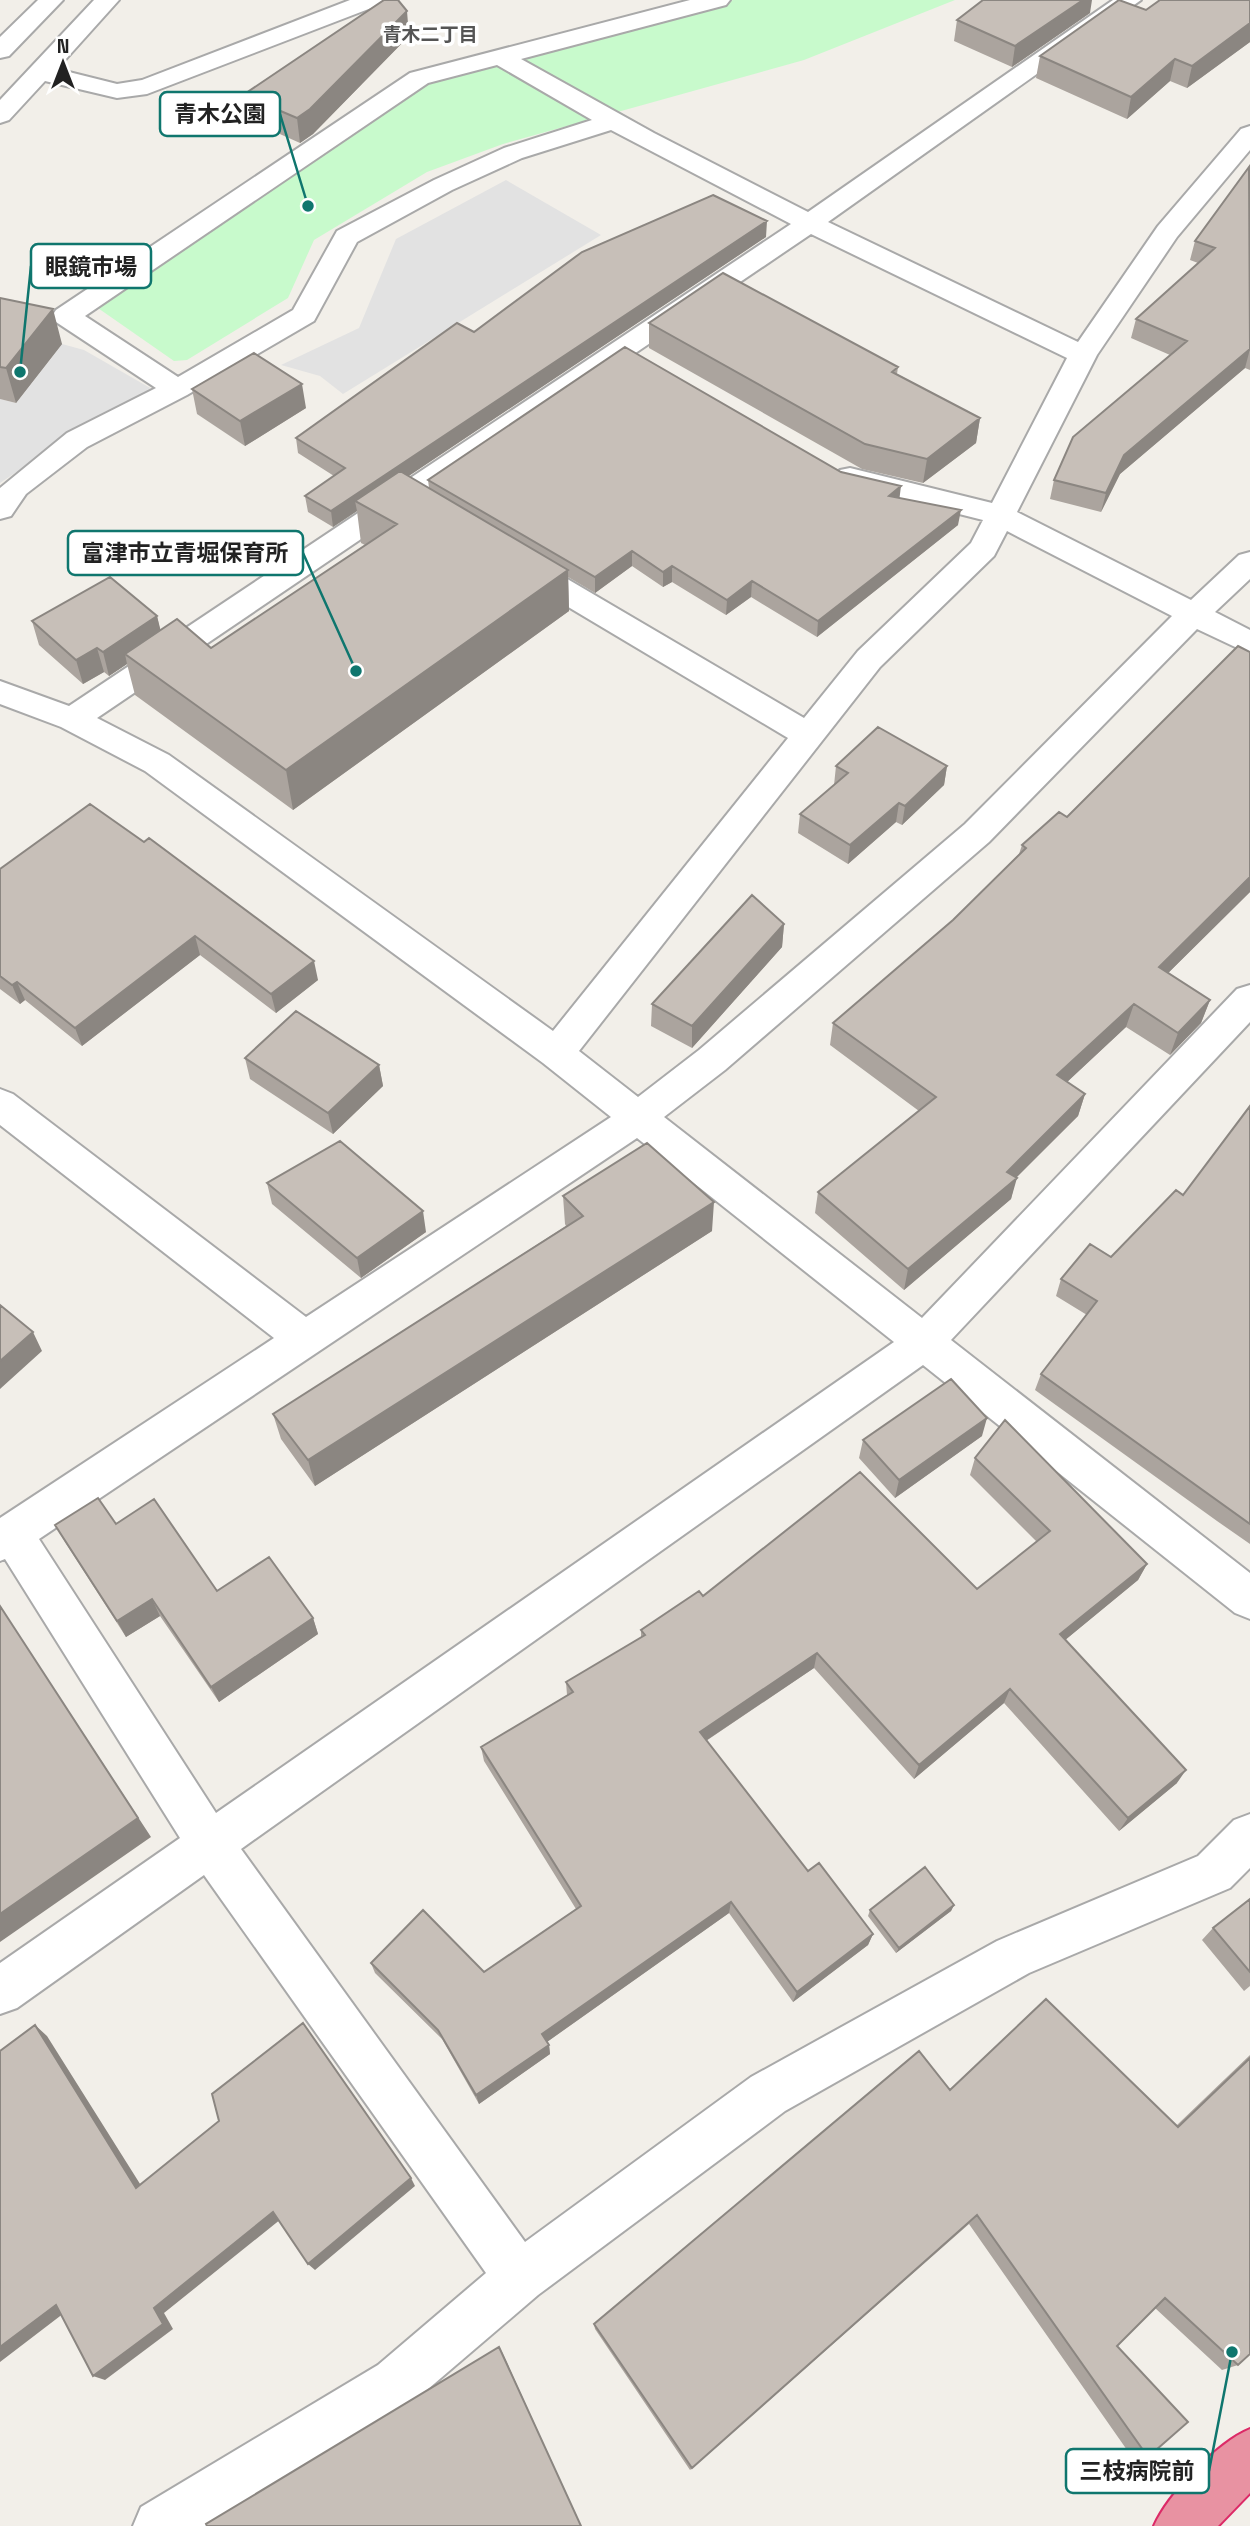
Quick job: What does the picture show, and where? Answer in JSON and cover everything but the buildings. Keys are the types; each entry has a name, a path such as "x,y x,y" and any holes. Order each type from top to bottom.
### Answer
{"highway":[{"path":"1181,2526 1250,2455"}],"street":[{"path":"0,51 51,0"},
{"path":"0,115 107,0"},
{"path":"40,72 117,91 147,87 371,0"},
{"path":"177,389 66,316 419,78 718,0"},
{"path":"72,719 415,503 636,355 807,225 1129,0"},
{"path":"502,58 611,122 807,225 1083,355"},
{"path":"0,509 16,487 77,440 177,389 304,315 346,237 443,185 513,153 611,122"},
{"path":"556,1053 869,659 983,549 998,514 1083,355 1167,232 1250,134"},
{"path":"827,464 851,478 998,514 1195,612 1250,643"},
{"path":"499,552 808,735"},
{"path":"520,2277 210,1844 6,1537 636,1119 712,1060 977,834 1195,612 1250,562"},
{"path":"0,692 72,719 157,764 556,1053 636,1119 1250,1599"},
{"path":"0,1991 922,1344 1250,999"},
{"path":"0,1104 305,1339"},
{"path":"160,2526 396,2383 520,2277 768,2094 1013,1957 1213,1872 1250,1836"}],"green space":[{"path":"733,0 955,0 804,60 503,144 427,172 314,240 288,298 187,360 174,361 95,306 425,85 713,9"}],"shaded area":[{"path":"506,180 601,235 343,394 320,376 281,365 359,328 396,239"},
{"path":"62,344 84,350 152,389 70,436 0,483 0,399 16,403"}],"place":[{"name":"青木公園","path":"308,206"},
{"name":"眼鏡市場","path":"20,372"},
{"name":"富津市立青堀保育所","path":"356,671"},
{"name":"三枝病院前","path":"1232,2352"}],"district":[{"name":"青木二丁目","path":"430,34"}]}
